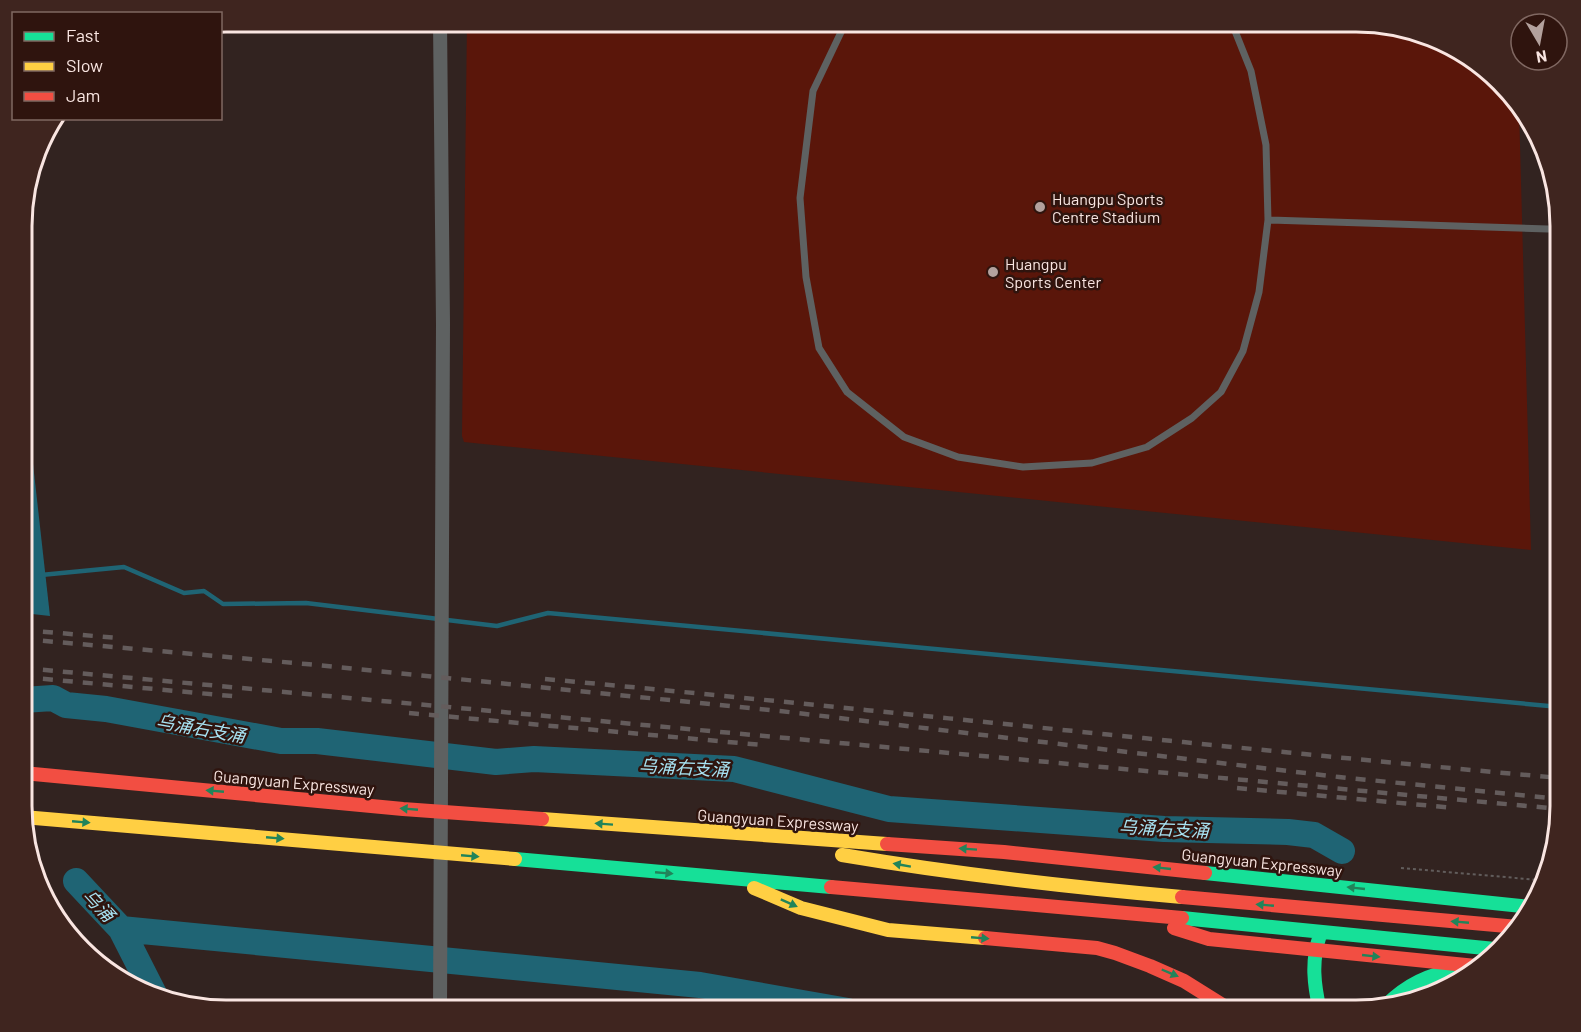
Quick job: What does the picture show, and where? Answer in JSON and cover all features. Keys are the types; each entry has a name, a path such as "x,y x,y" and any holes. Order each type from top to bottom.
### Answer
{"highway":[{"name":"Guangyuan Expressway","path":"32,774 403,809 1004,852 1522,906"},
{"path":"32,818 1126,913 1488,948"},
{"path":"704,831 942,872 1064,887 1508,926"},
{"path":"736,879 801,908 888,930 1096,948 1178,976 1215,1000"},
{"path":"1318,1000 1314,976 1314,953 1324,927 1336,914 1355,905 1414,895"},
{"path":"1126,913 1209,939 1467,965"},
{"path":"1393,997 1418,980 1449,971 1459,971"}],"street":[{"path":"440,32 443,324 440,1000"}],"lane":[{"path":"841,32 813,92 800,198 806,277 819,348 847,392 904,437 958,457 1023,467 1092,463 1147,447 1192,418 1221,392 1243,351 1259,292 1268,220 1266,145 1251,71 1235,32"},
{"path":"1268,220 1549,230"}],"path":[{"path":"1401,868 1535,880"}],"shaded area":[{"name":"Huangpu Sports Center","path":"467,32 1368,32 1394,35 1418,42 1441,51 1463,64 1501,98 1519,122 1531,550 464,442 462,436"}],"water":[{"path":"32,455 50,616 32,614"}],"waterway":[{"path":"41,575 124,567 184,593 204,591 223,604 306,603 497,626 548,613 1549,706"},
{"name":"乌涌右支涌","path":"32,699 53,698 66,705 106,709 281,741 317,741 496,762 534,759 734,769 889,809 1164,829 1288,832 1314,835 1342,851"},
{"name":"乌涌","path":"76,881 121,929 150,985"},
{"name":"乌涌右支涌","path":"121,929 700,985 785,1000"}],"railway":[{"path":"32,631 118,638"},
{"path":"32,640 306,664 780,711 1339,777 1549,798"},
{"path":"32,669 1549,808"},
{"path":"32,678 242,697"},
{"path":"545,679 1549,777"},
{"path":"409,713 762,745"},
{"path":"1237,788 1455,808"}],"traffic: fast":[{"path":"515,859 831,887"},
{"path":"1205,873 1522,906"},
{"path":"1182,918 1488,948"},
{"path":"1318,1000 1314,973 1315,954 1320,935"},
{"path":"1397,996 1428,977 1458,971"}],"traffic: slow":[{"path":"32,818 515,859"},
{"path":"542,819 887,844"},
{"path":"842,855 1012,879 1182,897"},
{"path":"754,888 801,908 888,930 985,938"}],"traffic: jam":[{"path":"32,774 403,809 542,819"},
{"path":"887,844 1004,852 1205,873"},
{"path":"831,887 1182,918"},
{"path":"1182,897 1508,926"},
{"path":"1174,928 1209,939 1467,965"},
{"path":"985,938 1097,948 1150,966 1184,981 1214,1000"}],"place":[{"name":"Huangpu Sports Centre Stadium","path":"1040,207"},
{"name":"Huangpu Sports Center","path":"993,272"}]}
